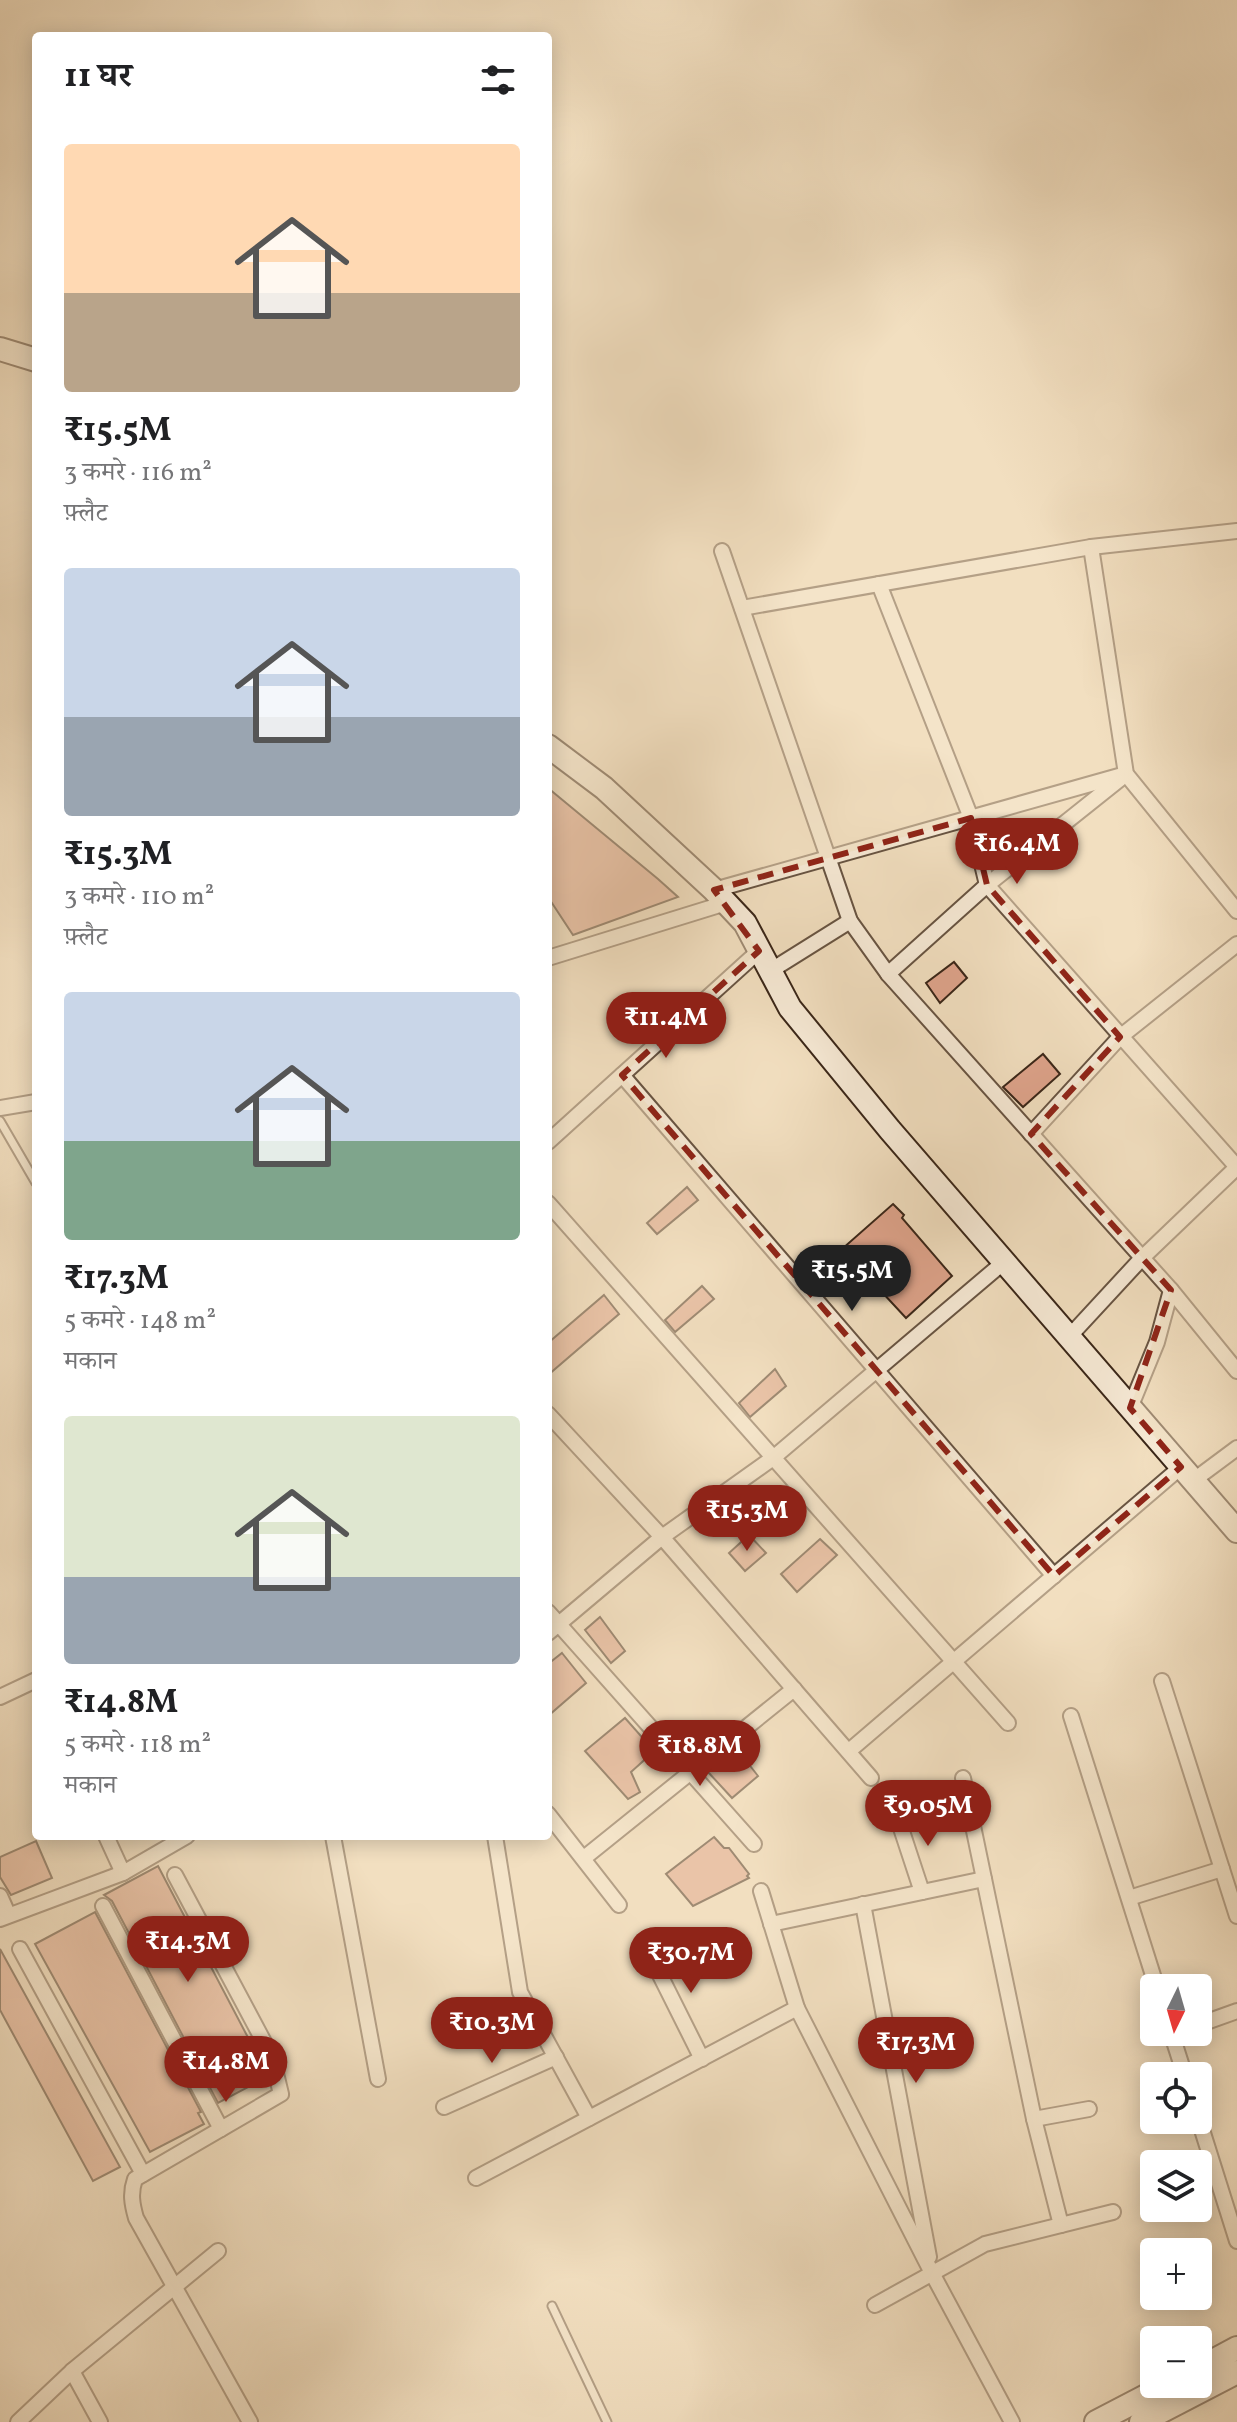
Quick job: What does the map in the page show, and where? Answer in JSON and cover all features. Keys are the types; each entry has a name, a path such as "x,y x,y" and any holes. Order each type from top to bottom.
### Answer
{"street":[{"path":"0,349 32,359"},
{"path":"742,608 1091,547 1237,531"},
{"path":"1091,547 1126,774 1237,911"},
{"path":"722,551 850,921 888,974 1171,1290 1237,1371"},
{"path":"879,584 971,818 987,885 1237,1167 1142,1258 1069,1337"},
{"path":"552,749 604,788 745,923 790,1008 1237,1531"},
{"path":"552,957 828,858 1126,774"},
{"path":"888,974 987,885 1126,774"},
{"path":"552,1138 622,1075 765,961 850,921"},
{"path":"1031,1134 1120,1037 1237,944"},
{"path":"622,1075 1054,1576"},
{"path":"0,1108 32,1103"},
{"path":"552,1208 1008,1723"},
{"path":"754,1844 552,1623 662,1537 773,1458 1004,1262"},
{"path":"1130,1408 1153,1352 1171,1290"},
{"path":"552,1418 662,1537 871,1778"},
{"path":"849,1751 1054,1576 1188,1474 1237,1448"},
{"path":"1162,1681 1237,1916"},
{"path":"0,1697 32,1683"},
{"path":"584,1858 794,1689"},
{"path":"1071,1716 1153,1974"},
{"path":"963,1778 1034,2119 1061,2225"},
{"path":"897,1816 922,1892"},
{"path":"552,1819 619,1905"},
{"path":"108,1840 123,1873"},
{"path":"0,1896 4,1917 123,1873 180,1840"},
{"path":"334,1840 378,2079"},
{"path":"496,1840 520,1992 589,2118"},
{"path":"1129,1898 1222,1869"},
{"path":"175,1875 264,2042 281,2094 135,2179 130,2191 132,2206 250,2422"},
{"path":"771,1924 984,1879"},
{"path":"761,1891 797,2008 1012,2422"},
{"path":"863,1904 932,2273"},
{"path":"103,1906 221,2129"},
{"path":"20,1949 143,2174"},
{"path":"647,1949 702,2059"},
{"path":"476,2178 797,2008"},
{"path":"1212,2020 1237,2011"},
{"path":"444,2107 556,2057"},
{"path":"1034,2119 1089,2109"},
{"path":"1203,2134 1237,2241"},
{"path":"875,2305 985,2244 1113,2212"},
{"path":"18,2422 72,2371 218,2251"},
{"path":"1212,2361 1237,2348"},
{"path":"72,2371 100,2422"},
{"path":"1141,2422 1237,2372"},
{"path":"1096,2422 1142,2398"}],"lane":[{"path":"0,1121 32,1176"},
{"path":"552,2306 607,2422"}],"highlighted area":[{"path":"971,818 987,885 1120,1037 1031,1134 1171,1290 1130,1408 1181,1467 1054,1576 622,1075 759,951 714,890"}],"building":[{"path":"552,791 678,897 573,935 552,903"},
{"path":"954,962 967,978 940,1003 926,983"},
{"path":"1043,1054 1060,1074 1023,1107 1003,1087"},
{"path":"687,1187 698,1200 657,1234 647,1223"},
{"path":"893,1204 952,1276 906,1318 842,1249"},
{"path":"702,1286 714,1299 675,1332 665,1320"},
{"path":"604,1295 619,1314 552,1372 552,1340"},
{"path":"775,1369 786,1386 750,1417 739,1403"},
{"path":"749,1535 766,1553 745,1571 729,1553"},
{"path":"820,1539 837,1555 797,1592 781,1574"},
{"path":"600,1617 625,1651 611,1663 585,1630"},
{"path":"562,1653 586,1683 552,1713 552,1661"},
{"path":"625,1718 641,1736 651,1754 631,1772 640,1792 628,1799 585,1751"},
{"path":"737,1749 758,1776 732,1798 708,1772"},
{"path":"714,1837 724,1848 729,1848 749,1878 693,1906 666,1874"},
{"path":"36,1841 52,1878 11,1895 0,1877 0,1857"},
{"path":"158,1866 267,2077 218,2103 112,1901 104,1895"},
{"path":"95,1912 201,2112 198,2113 204,2124 150,2152 35,1944"},
{"path":"0,1949 120,2167 93,2181 0,2010"}]}
